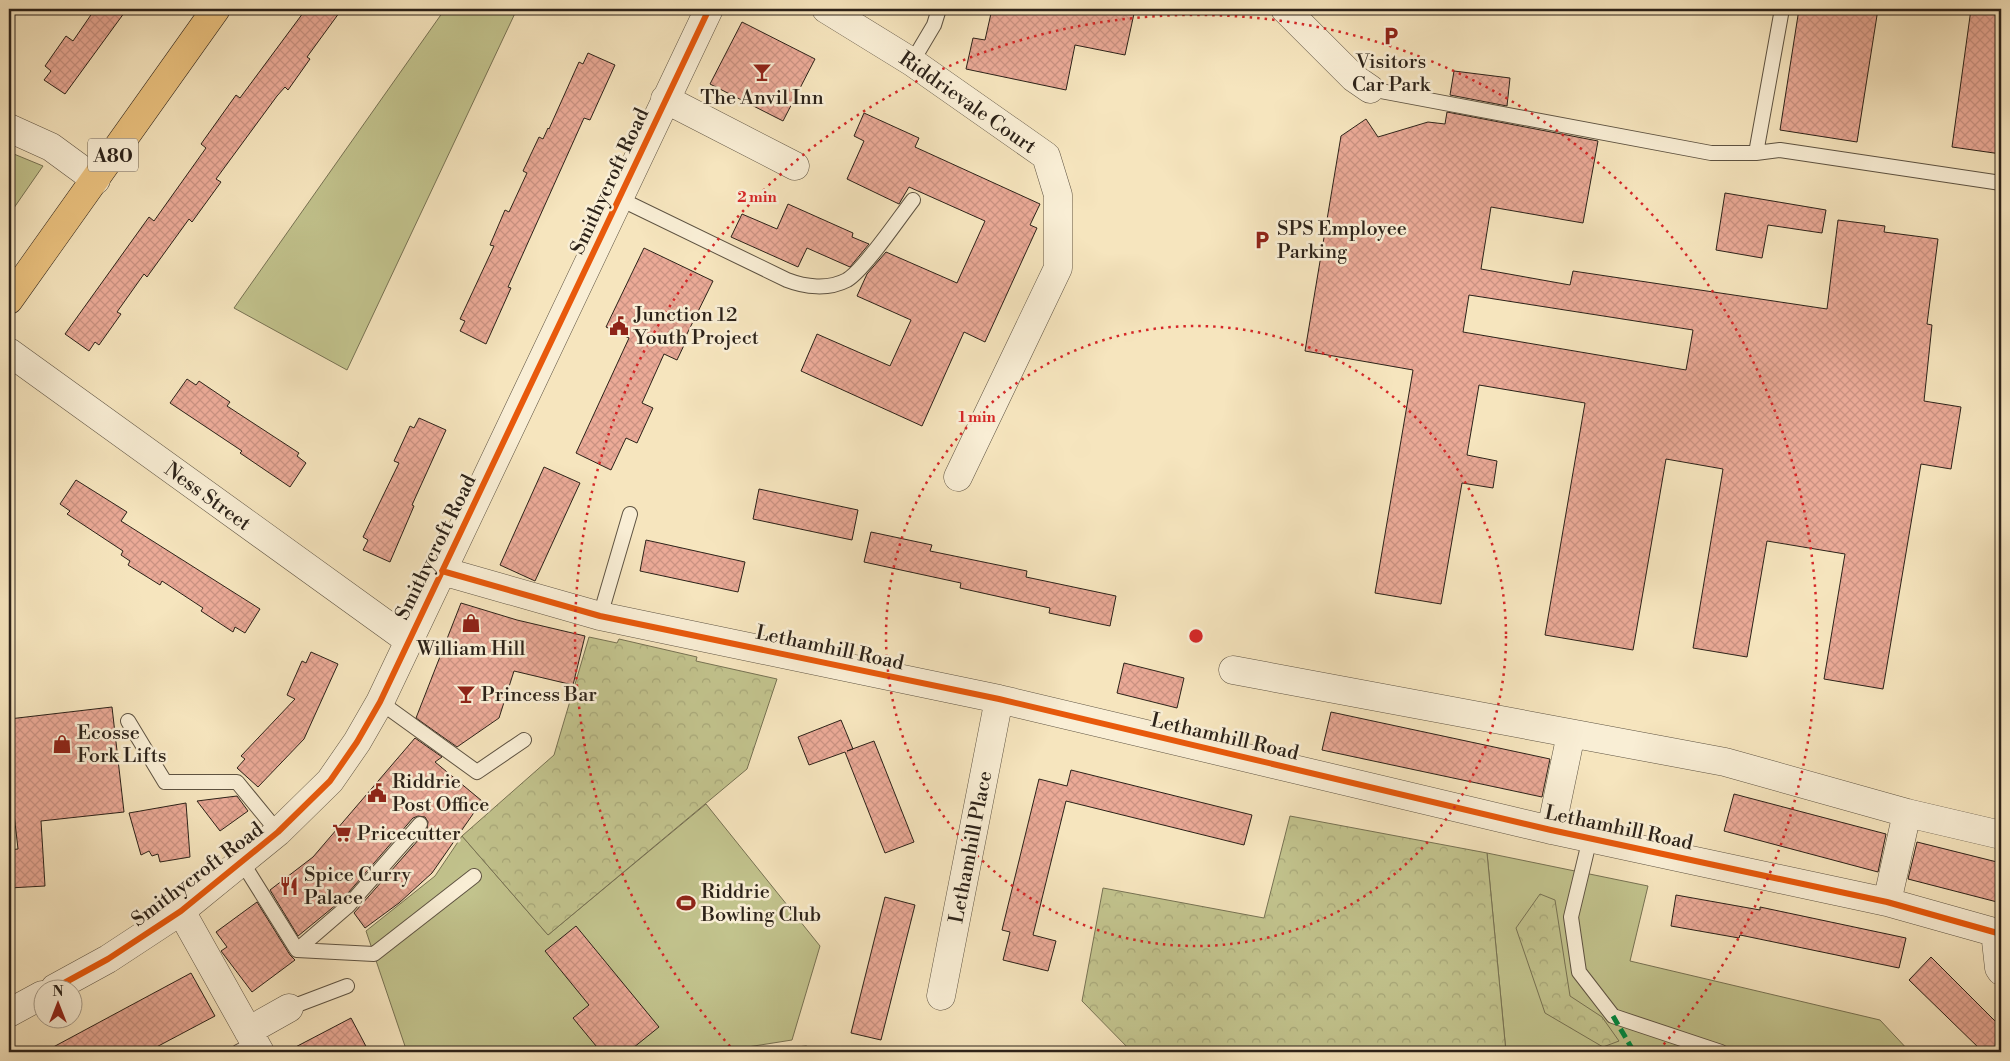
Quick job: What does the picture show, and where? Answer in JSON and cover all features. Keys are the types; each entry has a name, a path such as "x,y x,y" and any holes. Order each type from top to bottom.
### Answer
{"main road":[{"name":"A80","path":"9,300 216,9"}],"street":[{"name":"Smithycroft Road","path":"73,978 108,959 181,911 242,862 278,832 330,781 357,742 380,702 708,9"},
{"path":"1285,9 1354,78 1370,89"},
{"name":"Riddrievale Court","path":"829,10 912,62 1046,156 1058,195 1058,268 958,476"},
{"path":"665,100 795,166"},
{"path":"9,128 51,147 96,180"},
{"name":"Ness Street","path":"9,352 408,640"},
{"name":"Lethamhill Road","path":"442,571 600,616 999,698 1551,830 1887,902 1998,933"},
{"path":"1233,670 1725,762 1907,813 2001,835"},
{"name":"Lethamhill Place","path":"942,996 999,698"},
{"name":"Lethamhill Road","path":"1551,830 1571,734"},
{"path":"1887,902 1907,813"},
{"path":"181,911 250,1045 289,1008"},
{"path":"1998,933 1999,968 2001,971"},
{"path":"9,1013 32,1000"}],"lane":[{"path":"912,62 934,25 939,9"},
{"path":"1756,154 1782,9"},
{"path":"1370,89 1711,154 1756,154 1780,150 2001,183"},
{"path":"618,198 787,280 800,285 816,286 832,285 847,280 859,268 913,200"},
{"path":"600,616 630,514"},
{"path":"380,702 477,772 524,740"},
{"path":"128,721 165,782 238,782 278,832"},
{"path":"297,950 348,906 420,824"},
{"path":"1590,838 1572,917 1579,972 1613,1016 1721,1052"},
{"path":"242,862 297,950"},
{"path":"297,950 374,954 474,876"},
{"path":"289,1008 347,986"}],"green space":[{"path":"445,9 517,9 347,370 234,308"},
{"path":"9,152 43,166 9,215"},
{"path":"589,637 617,643 619,639 697,657 696,661 777,679 747,769 548,935 462,836 554,755"},
{"name":"Riddrie Bowling Club","path":"706,804 820,946 792,1040 716,1052 407,1052 366,931 435,876 462,836 548,935"},
{"path":"1290,816 1487,853 1506,1052 1132,1052 1082,1001 1103,888 1264,918"},
{"path":"1487,853 1648,886 1630,961 1880,1020 1910,1052 1506,1052"},
{"path":"1540,894 1555,900 1570,996 1602,1017 1619,1041 1603,1047 1545,1013 1516,928"},
{"path":"806,1046 824,1052 750,1052"}],"building":[{"path":"95,9 127,9 65,94 44,80 51,71 45,66 66,36 73,41"},
{"path":"306,9 342,9 307,57 310,59 288,90 285,87 277,96 216,179 221,182 192,222 189,219 147,277 144,274 117,312 121,314 99,345 95,342 89,351 65,334 149,217 154,221 206,148 201,144 236,95 240,98"},
{"path":"992,9 1135,9 1125,55 1075,45 1066,90 966,69 973,38 985,40"},
{"path":"1799,9 1878,9 1857,142 1780,130"},
{"path":"1971,9 2001,10 2001,154 1952,147"},
{"name":"The Anvil Inn","path":"742,22 815,59 783,121 710,84"},
{"path":"588,53 615,65 590,120 584,118 508,287 511,288 486,344 460,331 465,321 460,319 494,246 490,245 505,210 509,212 527,173 523,171 539,137 543,139 549,129 579,62 583,64"},
{"path":"1454,71 1510,78 1507,106 1450,95"},
{"path":"1447,112 1598,141 1583,223 1491,207 1481,269 1570,285 1573,271 1827,309 1838,220 1885,226 1884,232 1938,239 1927,324 1932,325 1924,401 1961,407 1951,469 1921,464 1883,689 1824,679 1845,554 1767,541 1747,657 1693,648 1723,469 1666,459 1633,650 1545,635 1585,403 1479,385 1467,455 1497,461 1493,488 1462,483 1441,604 1375,593 1413,370 1305,351 1341,136 1366,119 1378,137 1428,122 1445,124","holes":["1469,295 1693,330 1686,370 1463,332"]},
{"path":"864,113 919,138 915,147 1040,204 1030,225 1037,228 985,342 964,332 922,426 801,371 817,334 890,366 911,320 857,296 867,274 886,252 957,283 985,221 909,187 899,204 847,179 864,141 854,136"},
{"path":"1725,193 1826,210 1822,233 1768,225 1762,258 1716,250"},
{"path":"788,204 853,233 852,237 869,244 850,267 807,248 798,267 731,237 742,214 777,229"},
{"path":"644,248 713,281 684,340 686,341 677,360 664,354 642,403 653,408 637,443 626,438 611,470 576,453 629,338 606,327"},
{"path":"187,379 196,385 199,381 230,402 227,406 299,453 297,456 306,463 290,487 240,453 242,451 170,403"},
{"path":"419,418 446,430 412,505 414,506 390,562 363,550 368,540 363,537 399,463 394,461 410,426 414,428"},
{"path":"544,467 580,483 535,581 500,565"},
{"path":"76,480 127,512 121,521 260,609 245,633 235,627 233,632 201,611 203,608 162,581 160,585 128,565 130,561 121,555 123,551 67,514 70,511 60,504"},
{"path":"759,489 858,510 852,540 753,519"},
{"path":"871,532 932,545 930,551 1027,571 1026,577 1116,596 1110,626 1049,613 1050,608 960,588 961,583 864,562"},
{"path":"646,540 745,562 738,592 640,571"},
{"path":"461,603 517,620 585,636 573,685 514,671 499,718 457,747 416,718"},
{"path":"311,652 338,664 304,739 258,787 237,768 245,759 241,756 295,699 287,695 302,661 306,663"},
{"path":"1124,663 1184,678 1177,708 1117,693"},
{"name":"Ecosse Fork Lifts","path":"112,707 124,812 41,821 45,886 9,888 9,850 18,849 9,769 9,719"},
{"path":"1331,712 1550,759 1542,797 1322,750"},
{"path":"841,720 853,749 874,741 914,842 885,853 845,752 809,765 798,737"},
{"path":"415,738 442,757 435,762 482,801 432,873 399,903 365,928 354,913 427,830 428,822 425,817 418,816 413,818 342,900 298,936 270,890 313,857"},
{"path":"1071,770 1252,815 1244,845 1066,801 1033,935 1056,941 1048,971 1003,960 1010,932 1002,930 1039,779 1067,786"},
{"path":"1734,794 1886,834 1878,872 1724,831"},
{"path":"237,796 248,811 220,831 197,801"},
{"path":"186,803 190,857 160,862 158,854 152,856 149,851 141,855 129,813"},
{"path":"1917,842 2001,863 2001,903 1908,879"},
{"path":"1676,895 1760,910 1760,907 1906,938 1899,968 1740,935 1739,938 1671,926"},
{"path":"885,897 915,905 881,1040 851,1033"},
{"path":"257,902 295,960 252,992 221,951 227,947 216,932"},
{"path":"576,926 659,1027 628,1052 601,1052 573,1018 589,1005 545,951"},
{"path":"1931,957 2001,1027 2001,1052 1983,1052 1909,980"},
{"path":"191,973 215,1016 147,1052 44,1052"},
{"path":"351,1018 369,1052 286,1052"}],"marked path":[{"path":"1613,1016 1634,1052"}],"cycle path":[{"path":"73,978 108,959 181,911 278,832 330,781 357,742 380,702 709,9"},
{"path":"442,571 600,616 999,699 1551,830 1887,902 2001,934"}],"place":[{"name":"Visitors Car Park","path":"1391,36"},
{"name":"The Anvil Inn","path":"762,72"},
{"name":"SPS Employee Parking","path":"1262,240"},
{"name":"Junction 12 Youth Project","path":"619,326"},
{"name":"William Hill","path":"471,623"},
{"name":"Princess Bar","path":"466,694"},
{"name":"Ecosse Fork Lifts","path":"62,744"},
{"name":"Riddrie Post Office","path":"377,793"},
{"name":"Pricecutter","path":"342,833"},
{"name":"Spice Curry Palace","path":"289,886"},
{"name":"Riddrie Bowling Club","path":"686,903"}]}
